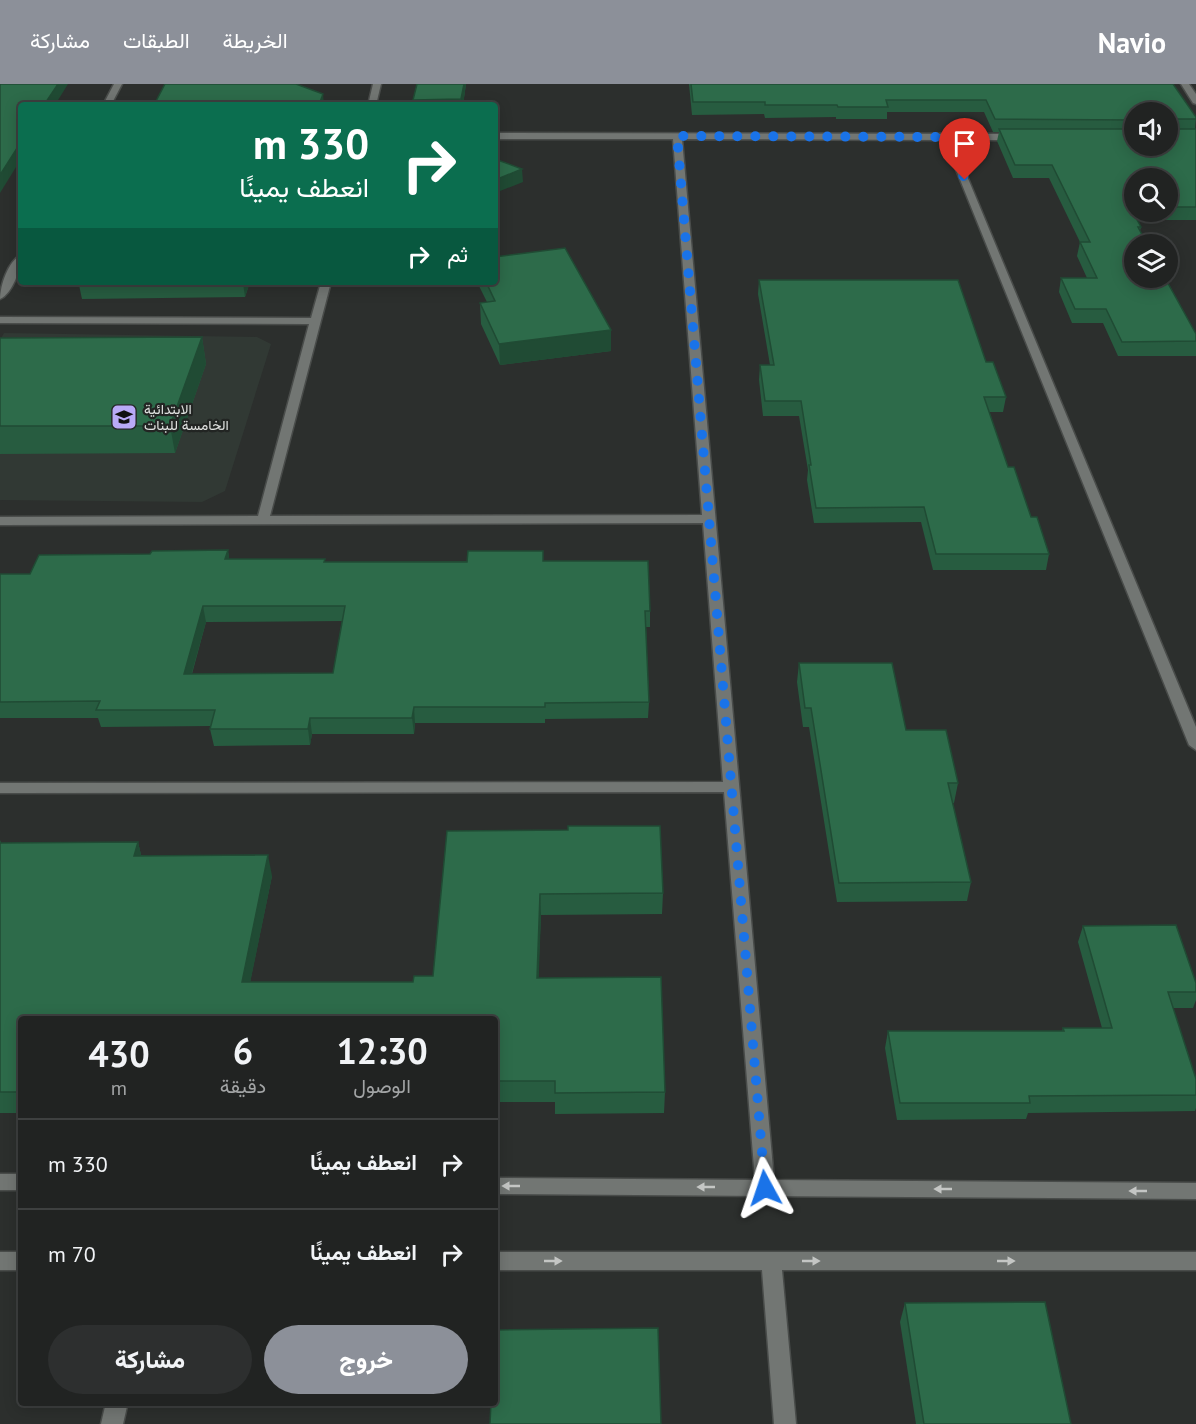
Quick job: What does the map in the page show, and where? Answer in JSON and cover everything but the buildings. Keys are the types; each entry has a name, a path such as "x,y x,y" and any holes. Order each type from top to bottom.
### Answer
{"street":[{"path":"108,102 118,84"},
{"path":"373,102 377,84"},
{"path":"1185,84 1196,100"},
{"path":"498,136 1029,137"},
{"path":"677,136 765,1188"},
{"path":"947,137 1196,745"},
{"path":"0,296 18,263"},
{"path":"263,520 325,285"},
{"path":"0,320 315,321"},
{"path":"0,521 709,519"},
{"path":"0,788 731,787"},
{"path":"0,1182 18,1182"},
{"path":"498,1186 1196,1191"},
{"path":"0,1261 18,1261"},
{"path":"498,1261 1196,1261"},
{"path":"771,1261 784,1424"},
{"path":"112,1424 116,1406"}],"shaded area":[{"name":"الابتدائية الخامسة للبنات","path":"4,333 257,337 271,344 225,491 202,502 0,500 0,340"}],"place":[{"name":"الابتدائية الخامسة للبنات","path":"124,417"}],"route":[{"path":"765,1188 677,136 947,137 965,180"}]}
